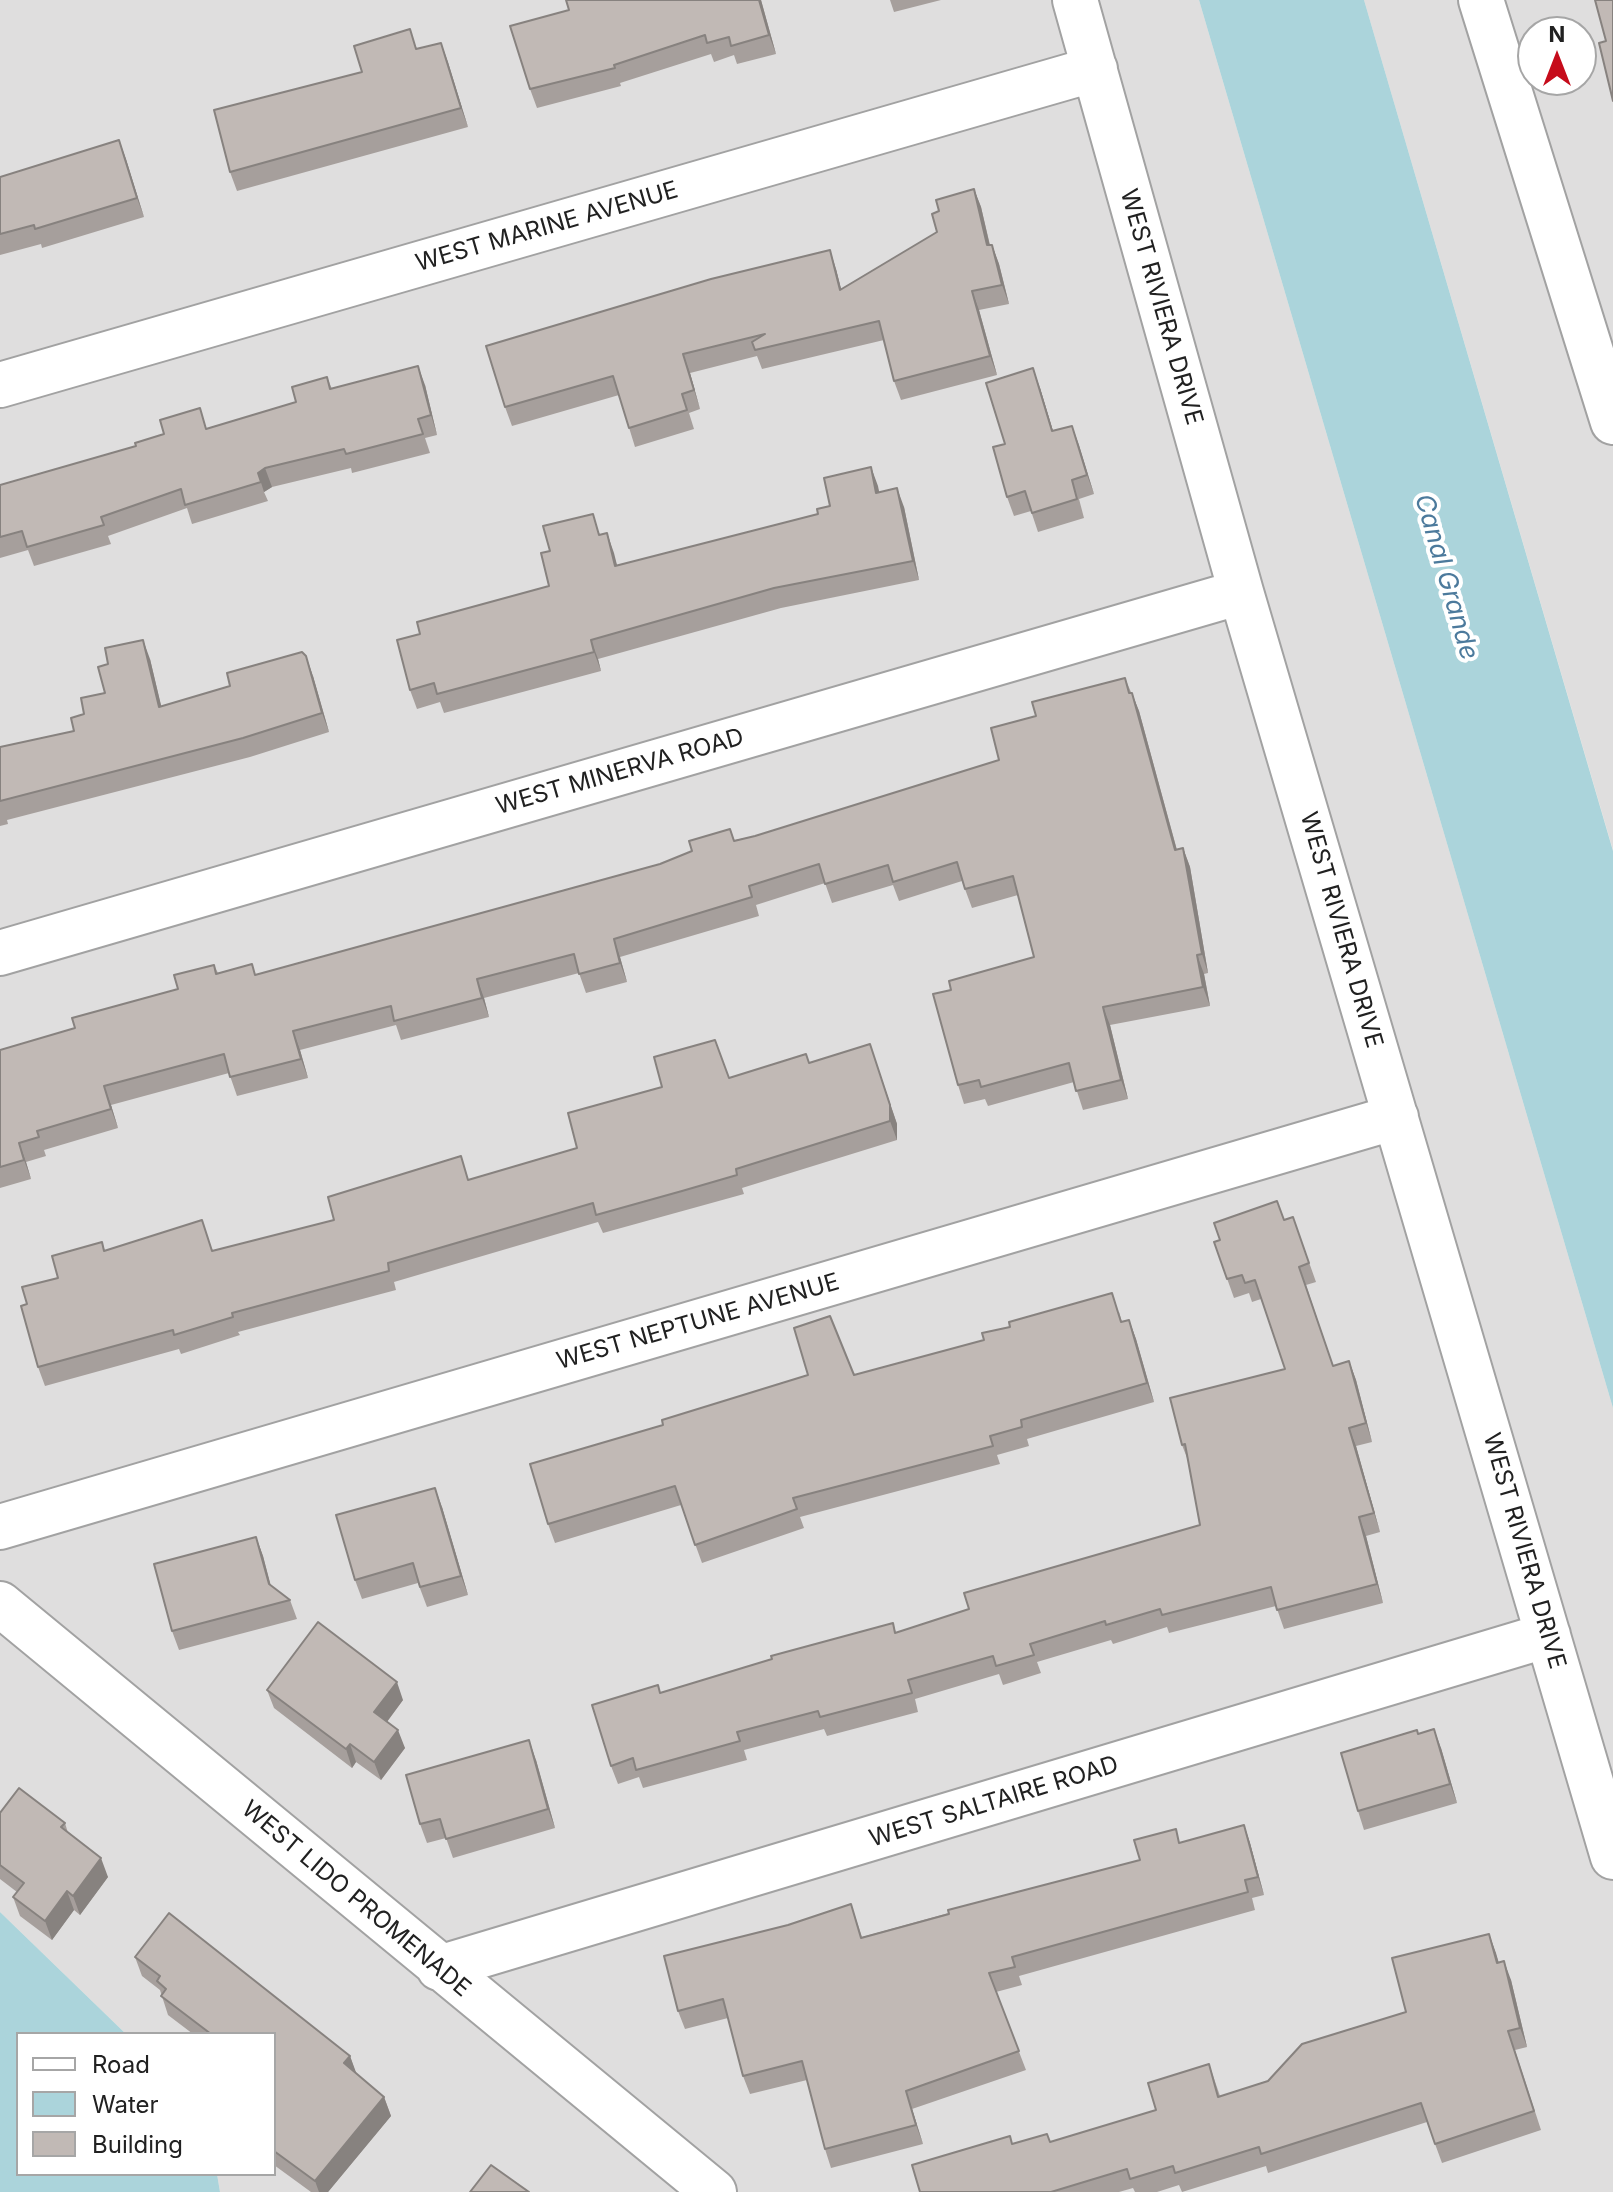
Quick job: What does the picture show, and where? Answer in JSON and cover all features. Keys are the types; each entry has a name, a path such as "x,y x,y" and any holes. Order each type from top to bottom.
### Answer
{"street":[{"name":"WEST RIVIERA DRIVE","path":"1075,0 1241,592 1613,1857"},
{"path":"1481,0 1613,422"},
{"name":"WEST MARINE AVENUE","path":"0,385 1095,69"},
{"name":"WEST MINERVA ROAD","path":"0,953 1241,592"},
{"name":"WEST NEPTUNE AVENUE","path":"0,1527 1396,1117"},
{"name":"WEST LIDO PROMENADE","path":"0,1604 714,2192"},
{"name":"WEST SALTAIRE ROAD","path":"439,1968 1548,1635"}],"shaded area":[{"path":"0,0 1199,0 1613,1408 1613,2192 220,2192 217,2176 276,2176 276,2032 124,2032 0,1912"},
{"path":"1364,0 1613,0 1613,850"}],"water":[{"name":"Canal Grande","path":"1199,0 1364,0 1613,851 1613,1408"},
{"path":"0,1912 124,2032 16,2032 16,2176 217,2176 220,2192 0,2192"}],"building":[{"path":"566,0 759,0 769,35 731,46 729,37 707,43 705,35 614,65 615,68 530,89 510,26 569,10"},
{"path":"1595,0 1613,0 1613,101 1599,43 1606,41"},
{"path":"410,29 416,49 441,43 461,108 230,172 214,110 362,72 354,46"},
{"path":"119,140 137,198 35,229 34,225 0,234 0,177"},
{"path":"974,189 987,245 992,245 1002,285 972,291 990,356 894,381 879,321 755,350 752,342 765,334 683,354 694,390 682,394 687,410 629,428 613,376 505,407 486,346 711,279 830,250 840,290 937,232 932,214 939,211 936,200"},
{"path":"418,366 431,415 418,419 423,434 346,454 344,449 265,468 258,473 261,482 185,505 181,489 101,517 104,525 27,547 22,531 0,537 0,485 136,446 135,443 164,434 160,420 200,408 206,429 296,402 292,387 327,377 330,389"},
{"path":"1033,368 1052,431 1072,426 1087,475 1072,480 1077,499 1032,513 1025,491 1007,497 993,447 1005,444 986,383"},
{"path":"871,467 876,493 897,488 913,561 774,588 591,640 594,652 437,694 434,683 410,690 397,640 420,634 417,622 549,586 541,553 550,551 543,526 593,514 599,535 607,533 615,566 818,514 817,509 830,506 824,478"},
{"path":"143,640 159,707 230,686 227,673 302,652 306,656 322,713 243,738 0,801 0,747 74,731 71,718 84,714 81,698 105,693 98,667 108,664 105,648"},
{"path":"1125,678 1129,693 1132,693 1175,850 1183,848 1202,954 1197,955 1203,987 1103,1007 1121,1080 1076,1091 1069,1063 981,1087 979,1080 958,1085 933,994 951,990 949,981 1034,957 1013,876 965,889 957,862 893,882 888,865 825,884 819,864 749,886 752,897 614,939 620,963 579,974 574,954 477,979 482,998 394,1021 391,1006 293,1031 301,1059 230,1077 224,1054 104,1086 111,1109 37,1131 39,1137 19,1143 24,1160 0,1167 0,1050 75,1028 72,1018 178,989 174,975 214,965 216,974 252,964 255,975 660,864 692,851 689,841 730,829 734,841 755,836 999,760 991,728 1036,716 1032,702"},
{"path":"715,1040 729,1078 806,1054 809,1063 870,1044 890,1105 890,1121 736,1169 737,1175 682,1191 596,1215 593,1203 388,1263 389,1271 232,1313 233,1317 174,1335 173,1330 38,1367 21,1306 27,1304 22,1287 58,1278 52,1256 102,1242 104,1251 202,1220 212,1251 334,1220 328,1197 461,1156 468,1180 577,1148 568,1113 662,1087 654,1057"},
{"path":"1277,1201 1284,1220 1293,1217 1309,1263 1299,1267 1333,1366 1349,1361 1366,1423 1349,1428 1374,1513 1359,1517 1377,1584 1277,1610 1271,1587 1162,1615 1160,1609 1106,1625 1105,1621 1030,1644 1034,1655 996,1666 993,1656 908,1680 912,1693 820,1717 818,1711 737,1732 740,1741 636,1770 633,1758 611,1766 592,1705 658,1685 660,1693 772,1659 771,1656 893,1623 895,1633 969,1609 964,1593 1200,1525 1185,1444 1182,1445 1170,1398 1285,1369 1255,1280 1245,1283 1242,1275 1227,1279 1214,1242 1220,1240 1214,1223"},
{"path":"1112,1293 1121,1322 1129,1320 1147,1383 1021,1420 1022,1427 990,1436 993,1446 793,1498 797,1509 695,1545 675,1486 548,1524 530,1464 663,1425 662,1420 808,1375 794,1328 830,1316 854,1375 984,1340 982,1333 1010,1327 1009,1322"},
{"path":"435,1488 461,1576 420,1587 413,1563 355,1580 336,1515"},
{"path":"256,1537 269,1584 290,1600 172,1631 154,1564"},
{"path":"318,1622 397,1682 374,1712 398,1730 374,1762 350,1744 346,1749 267,1690"},
{"path":"1434,1729 1450,1784 1358,1811 1341,1753 1417,1730 1418,1734"},
{"path":"529,1740 548,1809 446,1839 440,1819 420,1824 406,1775"},
{"path":"19,1788 65,1823 61,1827 101,1858 73,1896 67,1891 45,1921 13,1897 24,1883 0,1865 0,1813"},
{"path":"1244,1825 1258,1877 1245,1880 1248,1892 1012,1957 1015,1967 989,1973 1019,2051 906,2091 916,2125 825,2149 802,2061 743,2076 723,1999 678,2011 664,1956 788,1925 851,1904 861,1938 949,1914 948,1910 1140,1860 1134,1840 1176,1829 1179,1843"},
{"path":"169,1913 350,2056 344,2063 384,2097 315,2181 276,2152 276,2032 208,2032 161,1996 166,1989 157,1981 160,1976 135,1957"},
{"path":"1489,1934 1497,1963 1504,1961 1520,2028 1508,2031 1534,2111 1435,2144 1421,2103 1261,2154 1259,2147 1175,2173 1173,2166 1130,2179 1127,2169 1051,2192 920,2192 912,2165 1010,2136 1012,2144 1047,2134 1050,2142 1156,2110 1148,2083 1209,2064 1218,2097 1268,2081 1302,2044 1406,2012 1392,1958"},
{"path":"491,2165 529,2192 470,2192"}]}
